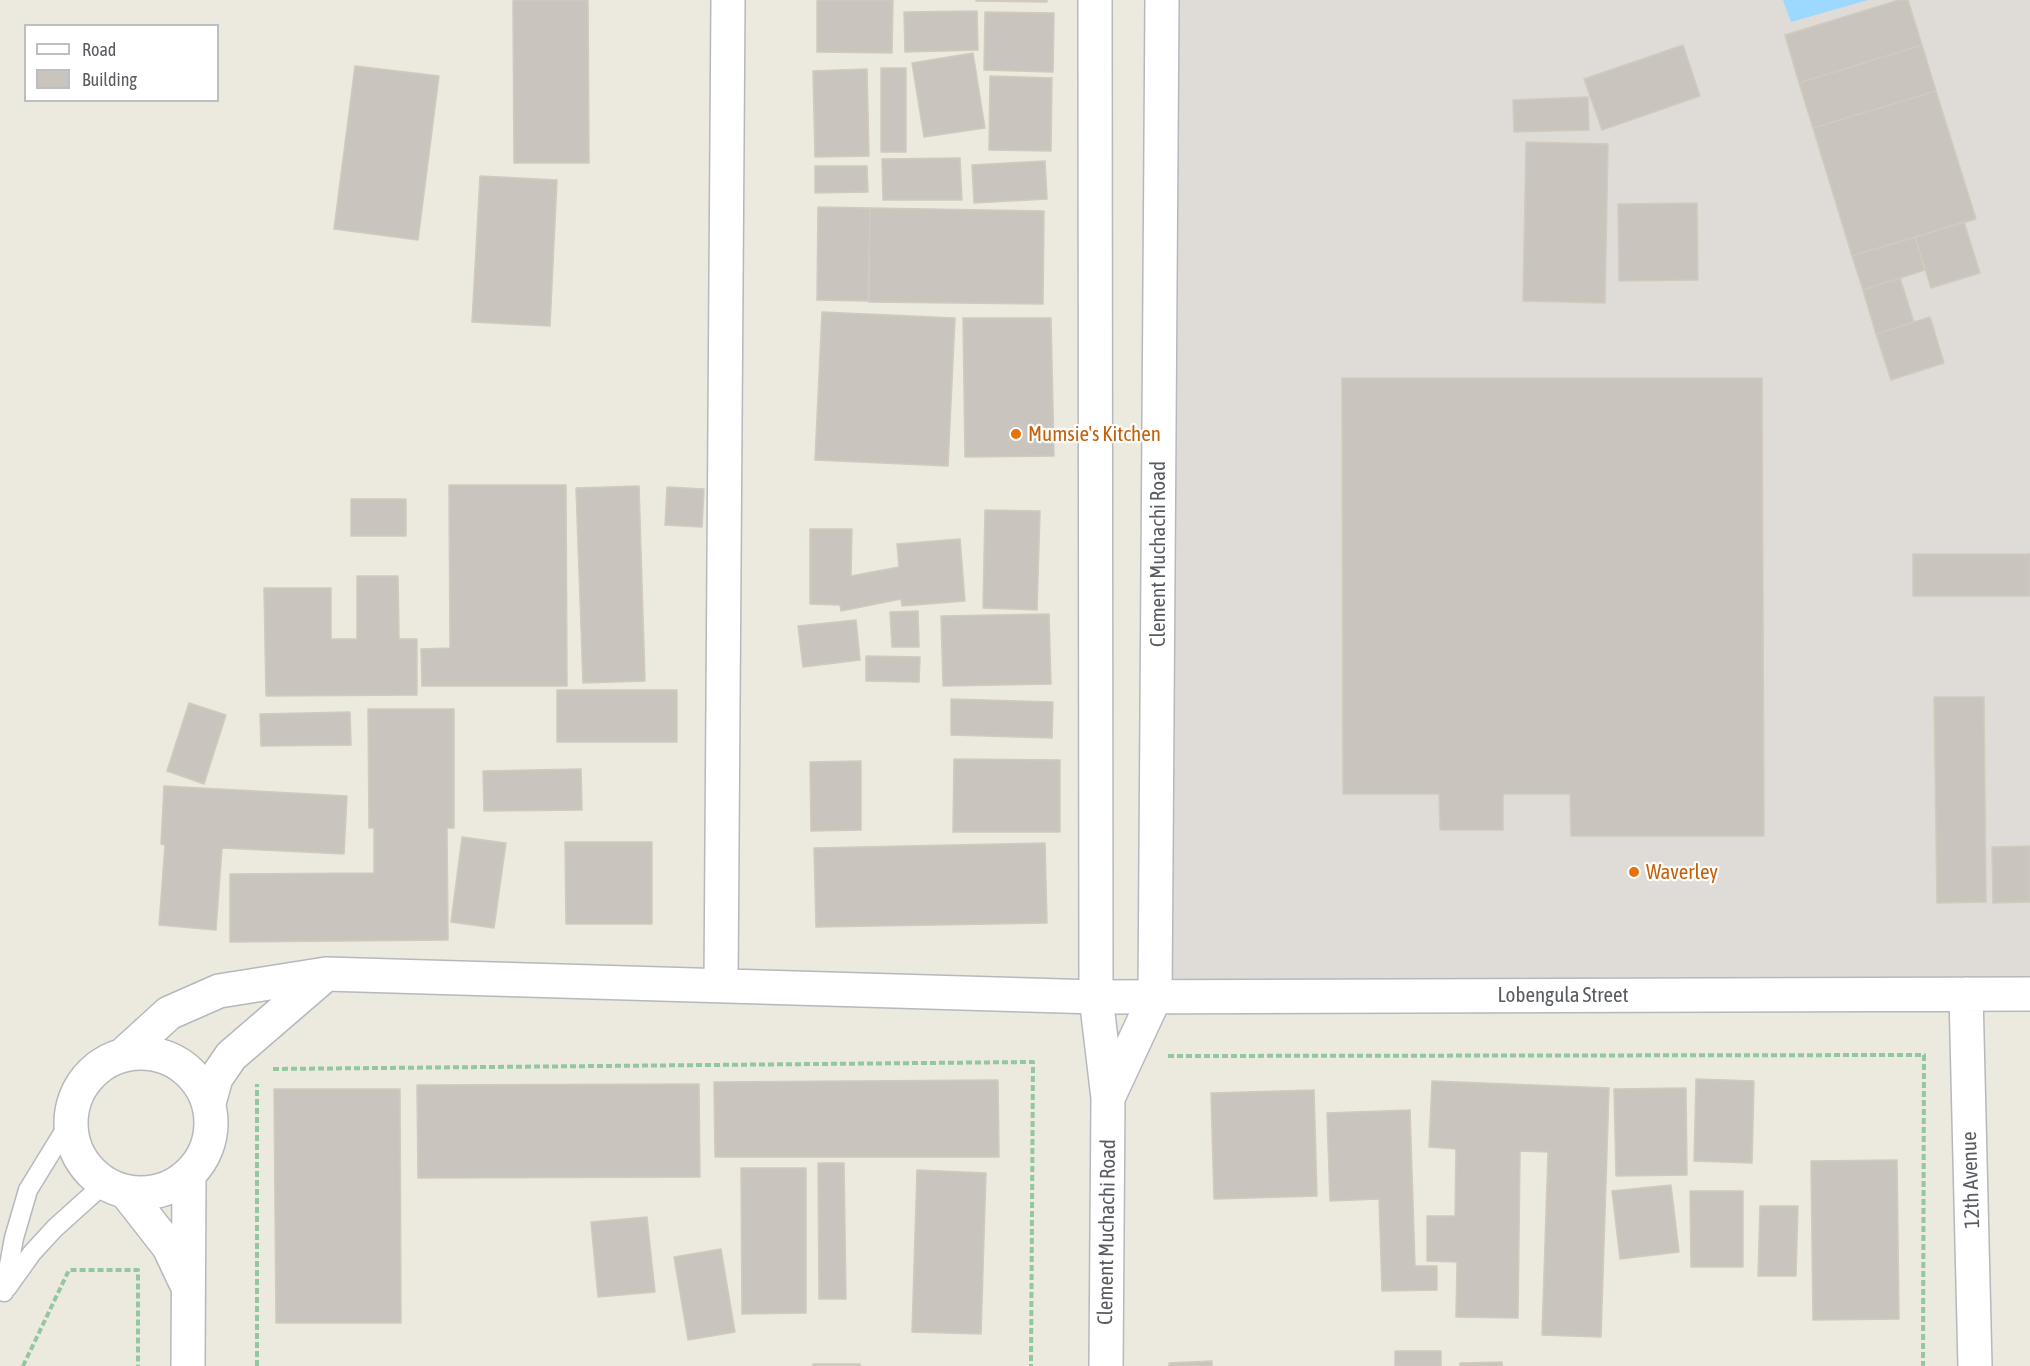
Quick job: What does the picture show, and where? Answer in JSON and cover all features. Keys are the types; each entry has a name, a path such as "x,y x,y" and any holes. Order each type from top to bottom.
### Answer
{"street":[{"path":"721,984 729,0"},
{"name":"Clement Muchachi Road","path":"1095,0 1096,997 1108,1098 1106,1366"},
{"name":"Clement Muchachi Road","path":"1108,1098 1155,997 1162,0"},
{"path":"209,1103 216,1078 231,1056 326,974"},
{"name":"Lobengula Street","path":"124,1054 169,1013 219,991 326,974 1096,997 2030,994"},
{"name":"12th Avenue","path":"1966,994 1976,1366"},
{"path":"116,1188 149,1193 171,1187 189,1175 202,1159 210,1141 212,1122 209,1103 191,1072 177,1061 160,1054 124,1054 97,1067 78,1091 71,1120 74,1145 86,1167 116,1188 169,1247 188,1288"},
{"path":"188,1366 189,1175"}],"lane":[{"path":"2,1296 14,1238 28,1190 71,1120"},
{"path":"2,1296 32,1253 55,1228 116,1188"}],"path":[{"path":"1164,1056 1924,1055 1923,1366"},
{"path":"269,1069 1034,1062 1031,1366"},
{"path":"257,1081 257,1366"},
{"path":"22,1366 69,1270 138,1270 138,1366"}],"shaded area":[{"path":"1167,0 2030,0 2030,987 1167,987"}],"water":[{"path":"1783,0 1868,0 1791,22"}],"building":[{"path":"513,0 588,0 589,163 514,163"},
{"path":"817,0 893,0 892,53 817,52"},
{"path":"1047,0 1047,2 976,1"},
{"path":"1899,0 1908,0 1922,45 1799,83 1785,35"},
{"path":"977,11 978,50 905,52 904,12"},
{"path":"985,12 1054,13 1053,72 984,70"},
{"path":"1683,45 1700,96 1602,130 1584,79"},
{"path":"1922,45 1936,91 1813,128 1799,83"},
{"path":"973,53 985,128 924,137 912,63"},
{"path":"355,66 439,76 418,240 334,229"},
{"path":"881,68 906,68 906,152 881,152"},
{"path":"867,69 869,156 815,157 813,71"},
{"path":"990,76 1052,78 1051,151 989,150"},
{"path":"1936,91 1976,219 1852,256 1813,128"},
{"path":"1588,97 1589,130 1514,132 1513,100"},
{"path":"1526,142 1608,144 1605,303 1523,301"},
{"path":"960,158 962,200 883,200 882,159"},
{"path":"1045,161 1047,199 974,203 972,165"},
{"path":"815,166 867,166 868,192 815,193"},
{"path":"480,176 557,180 550,326 472,322"},
{"path":"1697,203 1698,280 1619,281 1618,204"},
{"path":"818,207 870,208 868,301 817,300"},
{"path":"870,208 1044,211 1043,304 869,302"},
{"path":"1964,222 1980,273 1931,288 1915,237"},
{"path":"1915,237 1925,270 1863,290 1852,256"},
{"path":"1900,278 1914,322 1876,334 1863,290"},
{"path":"822,312 955,318 948,466 815,460"},
{"path":"1930,317 1944,363 1891,380 1876,334"},
{"path":"963,318 1051,318 1054,456 965,457"},
{"path":"1342,378 1762,378 1764,836 1571,836 1570,794 1503,794 1503,830 1440,830 1439,794 1343,794"},
{"path":"449,485 566,485 567,686 422,686 421,649 450,648"},
{"path":"639,486 645,681 583,683 576,488"},
{"path":"667,487 704,489 702,527 665,525"},
{"path":"351,499 406,499 406,536 351,536"},
{"path":"985,510 1040,511 1037,610 983,608"},
{"path":"810,529 852,529 851,576 899,567 897,544 960,539 965,601 902,606 901,599 841,611 840,605 810,604"},
{"path":"1913,554 2030,554 2030,596 1913,596"},
{"path":"357,576 398,576 399,639 417,639 417,695 266,696 264,588 331,588 331,639 357,639"},
{"path":"918,611 919,647 892,647 890,612"},
{"path":"1049,614 1051,684 943,686 941,616"},
{"path":"856,620 860,660 803,667 798,626"},
{"path":"866,656 920,657 919,682 866,681"},
{"path":"557,690 677,690 677,742 557,742"},
{"path":"1934,697 1984,697 1986,902 1937,903"},
{"path":"951,699 1053,702 1052,738 951,735"},
{"path":"189,703 226,715 204,784 167,771"},
{"path":"368,709 454,709 454,828 447,828 448,940 230,942 230,874 374,873 374,828 369,828"},
{"path":"350,712 351,745 261,746 260,714"},
{"path":"954,759 1060,760 1060,832 953,832"},
{"path":"861,761 861,830 811,831 810,762"},
{"path":"581,769 582,810 484,811 483,771"},
{"path":"164,786 347,796 344,854 222,848 216,930 159,925 165,845 161,844"},
{"path":"462,837 506,843 494,928 451,922"},
{"path":"565,842 652,842 652,924 566,924"},
{"path":"1045,843 1047,923 816,927 814,848"},
{"path":"2030,846 2030,902 1993,903 1992,847"},
{"path":"1696,1079 1754,1081 1752,1163 1694,1161"},
{"path":"998,1080 999,1157 715,1157 714,1082"},
{"path":"1432,1081 1609,1088 1601,1337 1542,1335 1548,1152 1520,1151 1518,1318 1456,1317 1457,1262 1427,1261 1427,1216 1455,1216 1456,1149 1429,1147"},
{"path":"699,1084 700,1177 418,1178 417,1085"},
{"path":"1686,1088 1687,1175 1616,1176 1614,1089"},
{"path":"274,1089 400,1089 401,1323 276,1323"},
{"path":"1314,1090 1317,1196 1214,1199 1211,1093"},
{"path":"1410,1110 1415,1266 1437,1266 1437,1290 1382,1291 1379,1199 1330,1201 1327,1113"},
{"path":"1897,1160 1899,1319 1813,1320 1811,1161"},
{"path":"818,1163 844,1163 846,1299 819,1299"},
{"path":"741,1168 806,1168 806,1313 742,1314"},
{"path":"917,1170 986,1173 981,1334 912,1332"},
{"path":"1671,1185 1679,1252 1620,1259 1612,1191"},
{"path":"1690,1191 1743,1191 1743,1267 1691,1267"},
{"path":"1760,1206 1798,1206 1796,1276 1758,1276"},
{"path":"647,1217 655,1292 598,1297 591,1222"},
{"path":"721,1249 735,1332 688,1340 674,1257"},
{"path":"1395,1351 1441,1351 1441,1366 1395,1366"},
{"path":"1212,1361 1212,1366 1169,1366 1169,1363"},
{"path":"1502,1362 1502,1366 1460,1366 1460,1363"},
{"path":"813,1364 860,1364 861,1366 813,1366"}],"place":[{"name":"Mumsie's Kitchen","path":"1016,434"},
{"name":"Waverley","path":"1634,872"}]}
